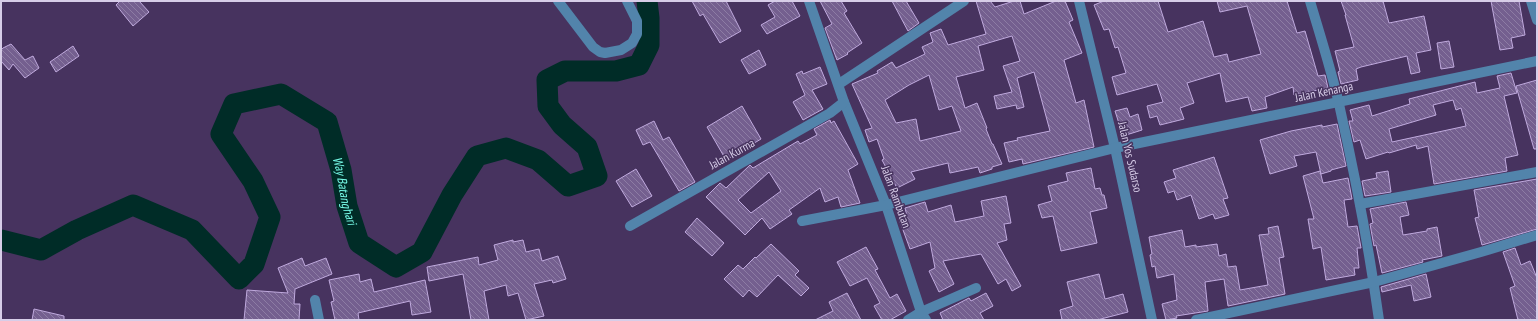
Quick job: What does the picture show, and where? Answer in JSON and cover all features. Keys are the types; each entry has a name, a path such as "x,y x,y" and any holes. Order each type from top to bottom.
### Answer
{"street":[{"path":"558,1 593,48 605,53 622,50 632,43 637,34 637,20 627,1"},
{"name":"Jalan Rambutan","path":"809,1 844,102 886,205 924,316"},
{"path":"839,84 964,1"},
{"name":"Jalan Yos Sudarso","path":"1079,1 1115,148 1152,320"},
{"path":"1310,1 1339,103 1360,204 1374,282 1379,320"},
{"path":"1531,1 1537,20"},
{"name":"Jalan Kenanga","path":"802,221 886,205 1115,148 1339,103 1537,60"},
{"name":"Jalan Kurma","path":"630,226 830,113 844,102"},
{"path":"1360,204 1537,172"},
{"path":"1196,320 1374,282 1537,235"},
{"path":"908,320 924,316 976,288"},
{"path":"315,300 320,320"}],"building":[{"path":"120,1 139,1 149,12 133,26 116,5"},
{"path":"692,1 726,1 741,31 720,43 703,14 700,16"},
{"path":"775,1 792,1 800,16 767,34 761,25 775,17 768,5"},
{"path":"820,1 841,1 847,11 844,13 862,43 847,53 848,54 837,60 825,28 832,24"},
{"path":"892,1 906,1 919,23 908,31"},
{"path":"976,1 990,1 995,7 1014,1 1020,1 1024,14 1056,1 1065,1 1073,20 1069,22 1082,53 1064,60 1076,103 1084,100 1094,147 1023,164 1022,159 1009,162 1004,143 1018,140 1017,138 1050,131 1034,72 1017,78 1024,107 1017,109 1016,105 997,109 994,96 1012,92 1003,66 1020,61 1012,36 978,46 984,70 956,77 965,108 977,103 992,144 1002,164 980,173 978,167 950,173 948,163 911,172 915,179 897,188 882,160 884,159 877,139 869,142 865,130 872,128 852,84 878,73 877,71 892,62 896,68 925,54 922,47 933,42 930,33 941,29 948,45 986,34","holes":["929,75 939,110 952,106 961,131 920,141 916,119 896,123 885,100"]},
{"path":"1104,1 1158,1 1168,32 1203,21 1214,57 1227,54 1229,62 1261,54 1247,6 1220,12 1217,1 1287,1 1297,33 1305,31 1318,76 1325,75 1328,88 1294,95 1293,87 1265,97 1267,108 1252,111 1248,97 1226,102 1220,73 1187,83 1194,103 1180,108 1184,119 1160,125 1157,116 1150,118 1147,106 1163,102 1157,84 1117,95 1112,77 1126,73 1118,47 1115,48 1109,29 1104,30 1094,5"},
{"path":"1341,1 1383,1 1389,23 1424,16 1431,50 1416,53 1420,72 1411,74 1407,56 1356,69 1358,80 1341,84 1338,72 1340,71 1335,51 1354,47"},
{"path":"1491,1 1519,1 1525,35 1511,38 1513,48 1500,50"},
{"path":"1449,41 1454,67 1441,69 1437,43"},
{"path":"11,44 25,60 33,56 39,68 25,78 13,64 9,70 1,61 1,50"},
{"path":"73,46 79,56 56,72 50,62"},
{"path":"759,50 766,65 749,74 741,60"},
{"path":"820,67 827,84 812,90 823,109 803,120 793,102 805,95 796,74 802,71 803,74"},
{"path":"1511,73 1517,93 1504,96 1518,155 1505,158 1507,171 1434,184 1428,146 1417,149 1416,145 1366,159 1360,140 1354,142 1349,121 1353,121 1350,110 1369,105 1372,116 1410,104 1409,99 1475,82 1477,93 1500,88 1497,76","holes":["1453,100 1456,110 1461,108 1466,126 1392,142 1389,129 1436,115 1433,105"]},
{"path":"1537,80 1537,149 1534,149 1516,86"},
{"path":"742,106 761,139 726,160 707,127"},
{"path":"1127,108 1130,117 1138,114 1142,130 1123,136 1115,111"},
{"path":"830,120 831,123 834,121 858,164 848,170 860,203 841,207 838,197 825,202 820,188 789,210 792,214 770,229 762,218 745,235 706,197 720,183 726,188 750,165 753,168 798,141 800,144 817,135 814,129","holes":["769,172 781,191 751,213 738,200"]},
{"path":"654,121 663,140 669,137 695,182 679,191 650,142 643,145 636,130"},
{"path":"1337,124 1346,166 1321,174 1316,152 1294,156 1297,166 1270,174 1260,140 1291,131 1322,125 1322,127"},
{"path":"1214,157 1228,198 1223,199 1229,215 1215,219 1213,214 1199,219 1191,195 1177,200 1174,191 1168,193 1164,182 1176,178 1173,170"},
{"path":"1091,168 1095,189 1100,188 1102,195 1104,195 1107,208 1090,212 1097,243 1061,251 1053,216 1042,218 1038,205 1052,201 1048,186 1068,181 1066,173"},
{"path":"636,169 652,196 632,207 616,181"},
{"path":"1320,171 1323,183 1348,178 1352,199 1344,200 1348,227 1357,226 1361,248 1357,248 1359,268 1354,268 1355,275 1326,280 1321,247 1313,249 1308,219 1314,219 1303,176"},
{"path":"1388,171 1391,192 1365,196 1362,181 1377,178 1376,173"},
{"path":"1537,179 1537,229 1482,245 1475,218 1479,217 1474,190"},
{"path":"1006,196 1011,223 1004,224 1007,240 997,243 1021,286 1012,291 1006,279 998,284 981,254 943,261 954,284 939,292 929,271 935,268 930,242 910,249 899,219 907,216 905,208 925,202 928,212 951,205 955,222 984,216 981,201"},
{"path":"1406,202 1409,215 1400,217 1403,235 1427,231 1427,229 1437,227 1442,256 1422,260 1423,262 1382,273 1376,245 1374,246 1370,224 1373,223 1370,209"},
{"path":"697,218 724,243 712,256 685,232"},
{"path":"1278,226 1284,257 1279,258 1285,294 1228,306 1224,279 1205,282 1208,311 1176,316 1177,318 1166,320 1162,304 1177,300 1174,274 1157,278 1155,266 1152,267 1150,255 1152,254 1149,237 1182,230 1185,247 1217,244 1219,256 1226,254 1228,267 1236,266 1240,290 1268,285 1259,235 1269,234 1268,228"},
{"path":"513,240 513,242 523,240 526,252 539,249 542,261 558,256 566,279 553,283 552,280 534,284 544,316 526,320 518,293 508,296 506,285 484,291 489,320 471,320 463,274 429,281 427,267 478,257 479,265 498,260 494,245"},
{"path":"771,244 799,271 795,275 809,288 801,296 778,275 757,297 749,290 743,297 724,279 738,265 743,269"},
{"path":"866,247 878,269 875,270 890,298 897,294 906,311 890,320 882,320 874,306 880,303 867,278 850,286 837,262"},
{"path":"1515,248 1521,265 1530,261 1537,278 1537,320 1518,320 1510,288 1515,286 1503,252"},
{"path":"302,258 305,266 326,258 332,274 295,289 294,304 300,304 299,320 244,320 247,290 288,293 278,268"},
{"path":"359,274 360,282 371,279 374,292 425,280 431,312 412,315 410,301 358,313 359,320 335,320 331,302 334,301 329,280"},
{"path":"1099,274 1105,299 1123,294 1128,312 1097,320 1062,320 1060,310 1073,306 1067,282"},
{"path":"1426,274 1431,297 1414,301 1411,285 1382,292 1381,287"},
{"path":"847,293 861,320 815,320 833,311 829,302"},
{"path":"986,293 993,306 980,313 984,320 943,320 940,313 969,298 971,301"},
{"path":"34,309 64,316 64,320 32,320"}],"waterway":[{"name":"Way Batanghari","path":"1,240 41,250 77,230 133,205 192,230 239,279 254,264 270,217 253,181 221,134 234,104 281,94 327,122 341,170 347,206 359,243 396,267 422,252 452,195 477,156 506,148 538,160 568,186 597,176 587,147 562,125 548,106 547,80 565,71 616,71 639,65 649,45 649,18 647,1"}]}
